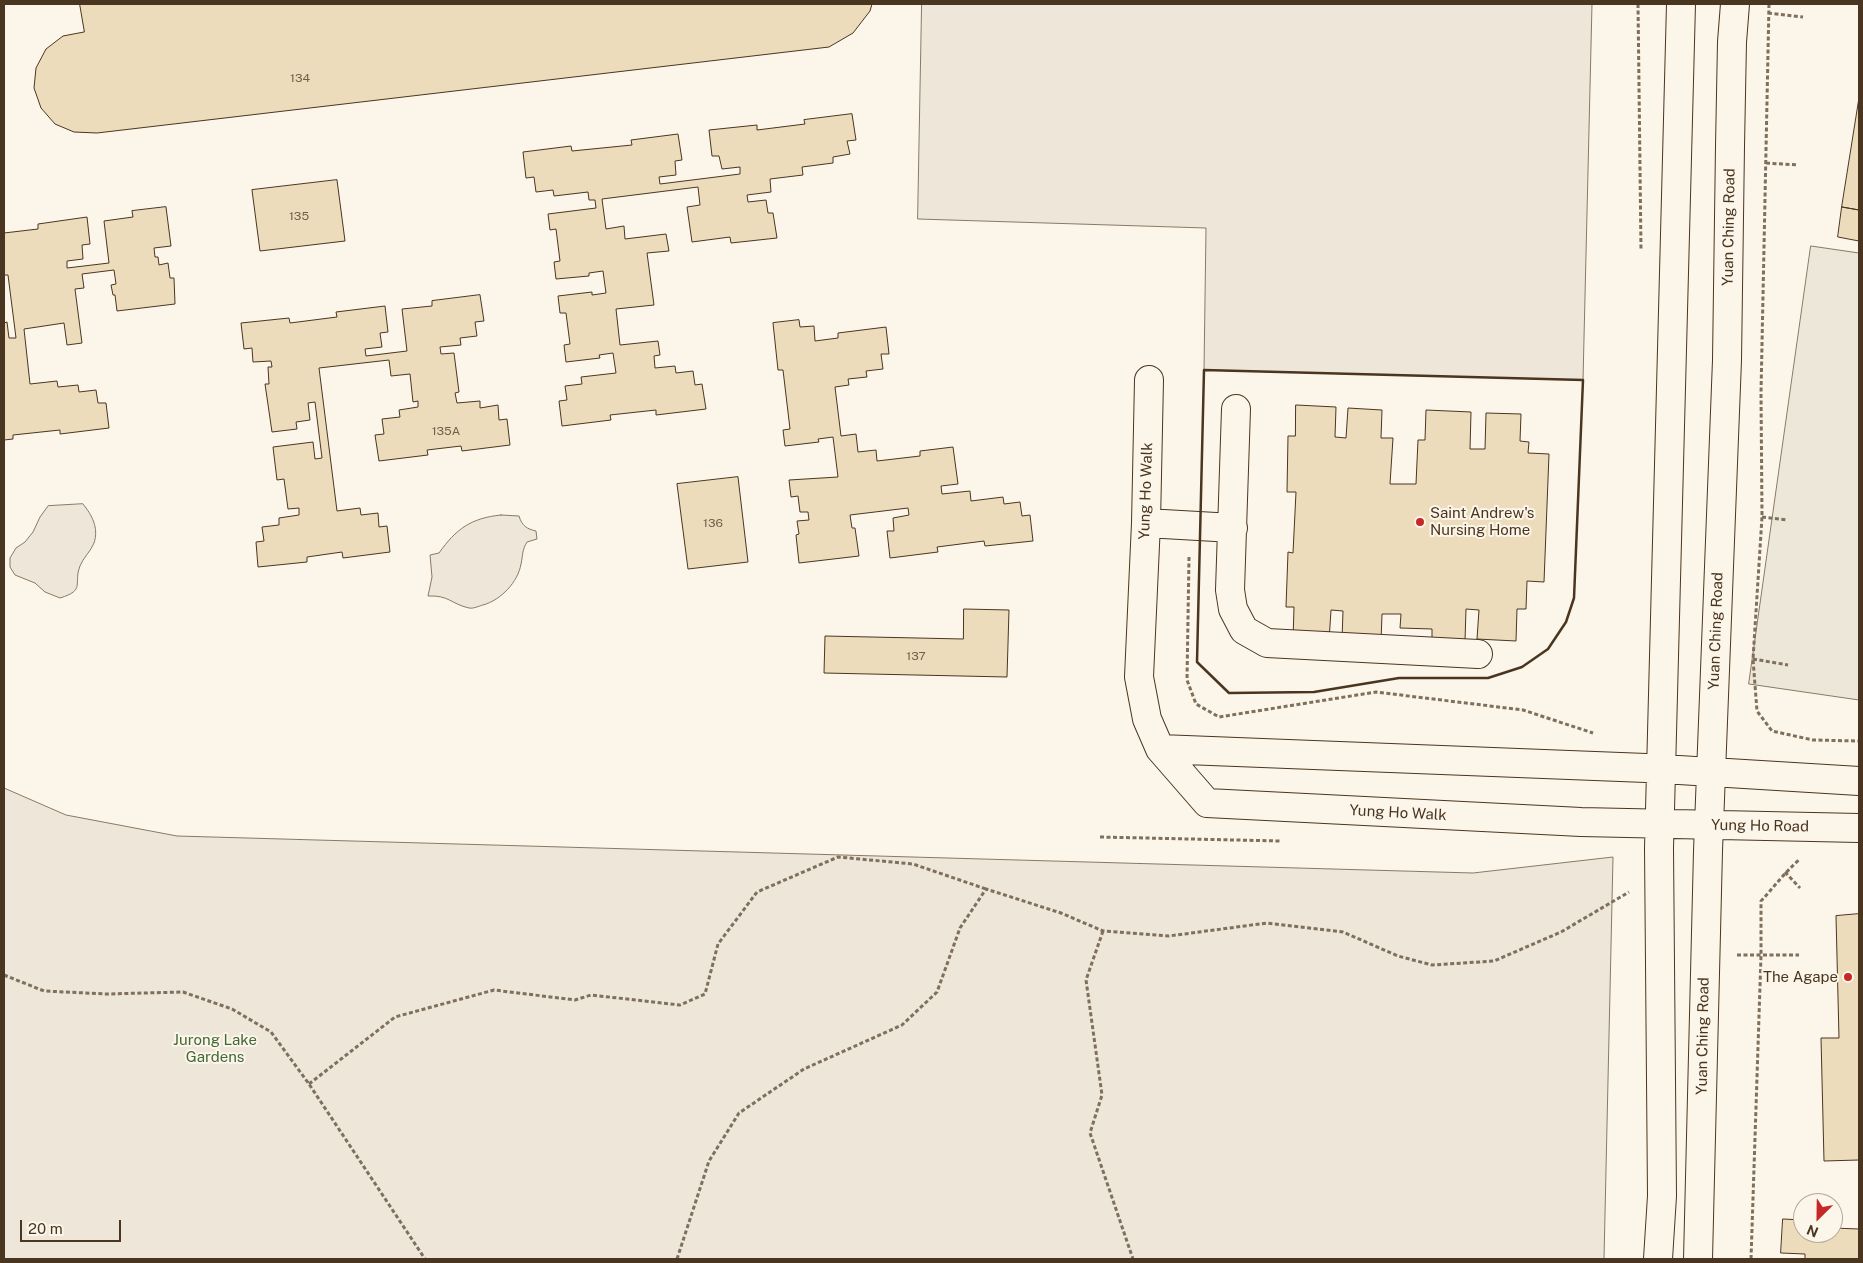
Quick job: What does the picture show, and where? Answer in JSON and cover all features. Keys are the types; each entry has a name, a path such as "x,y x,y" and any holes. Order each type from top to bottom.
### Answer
{"street":[{"path":"1658,1259 1662,1196 1660,824 1682,4"},
{"name":"Yuan Ching Road","path":"1698,1259 1708,825 1727,360 1732,42 1735,4"},
{"name":"Yung Ho Walk","path":"1149,380 1146,523 1139,677 1147,718 1160,749 1207,802 1440,816 1660,824"},
{"path":"1236,409 1230,590 1233,609 1244,630 1267,642 1478,654"},
{"path":"1146,523 1233,528"},
{"path":"1160,749 1662,769 1859,781"},
{"name":"Yung Ho Road","path":"1660,824 1859,828"}],"path":[{"path":"1769,4 1762,392 1762,517 1753,660 1757,711 1772,731 1813,740 1859,741"},
{"path":"1768,13 1803,17"},
{"path":"1766,163 1798,165"},
{"path":"1762,517 1787,520"},
{"path":"1190,526 1187,680 1196,704 1219,718 1376,692 1523,710 1598,735"},
{"path":"1753,660 1788,665"},
{"path":"309,1084 395,1017 494,990 575,1000 592,995 680,1005 705,994 718,944 757,892 838,857 913,864 1061,913 1103,931 1169,936 1267,923 1343,932 1398,956 1432,965 1494,961 1561,932 1632,890"},
{"path":"1751,1259 1762,956 1761,901 1785,872 1800,888"},
{"path":"677,1259 710,1161 739,1114 804,1069 902,1025 937,992 960,928 986,889"},
{"path":"1103,931 1086,980 1102,1095 1090,1133 1133,1259"},
{"path":"1705,954 1799,955"},
{"path":"4,975 44,991 107,994 183,992 232,1009 271,1032 309,1084 426,1259"}],"green space":[{"path":"922,4 1592,4 1583,380 1204,370 1206,228 918,219"},
{"path":"83,504 94,522 96,532 93,546 80,566 76,589 60,598 45,592 35,583 15,575 10,567 10,558 16,548 25,542 33,532 48,506"},
{"path":"501,515 519,516 525,526 536,531 537,539 527,542 523,550 519,571 508,589 490,603 472,608 445,598 428,596 432,577 430,555 439,553 452,537 465,526 481,519"},
{"name":"Jurong Lake Gardens","path":"4,788 66,815 177,836 1473,873 1613,857 1604,1259 4,1259"}],"shaded area":[{"path":"1811,246 1859,253 1859,700 1749,684"}],"building":[{"path":"80,4 872,4 870,11 853,33 829,47 97,133 74,132 55,124 41,108 34,88 36,68 46,49 63,36 84,32"},
{"path":"1859,98 1859,210 1842,207"},
{"path":"852,114 856,140 847,141 850,154 833,157 833,163 802,167 803,175 770,179 771,192 747,195 748,202 766,200 768,213 773,213 777,238 731,243 730,237 692,242 687,207 700,205 698,187 602,199 606,229 624,226 625,239 666,234 669,251 647,253 654,305 616,309 620,345 658,341 660,355 654,356 655,368 675,366 676,373 693,371 695,385 702,384 706,409 656,415 656,410 610,415 611,420 562,426 559,401 567,400 565,386 582,384 581,377 616,373 613,353 599,355 600,358 566,362 564,345 570,344 566,313 560,313 558,296 592,292 592,295 606,293 603,271 589,273 589,276 556,279 554,262 560,261 556,229 550,230 548,214 596,208 595,200 589,200 588,192 554,196 553,190 536,192 534,177 526,178 523,152 571,146 572,151 632,145 631,140 678,134 682,160 675,161 676,175 659,177 660,184 740,174 740,167 722,169 719,156 712,156 709,130 757,125 757,130 805,124 804,120"},
{"path":"337,180 345,241 260,251 252,190"},
{"path":"166,207 171,246 154,248 155,257 158,257 159,265 168,263 170,278 174,278 175,304 117,311 115,295 113,295 111,285 116,284 114,270 82,274 84,288 75,289 82,343 67,345 64,323 24,329 30,384 57,381 58,387 78,385 79,392 96,390 98,403 106,403 109,428 60,434 60,430 13,435 13,439 4,440 4,323 7,322 9,338 16,338 8,275 4,275 4,233 38,229 38,224 87,217 90,244 82,245 83,259 67,261 67,268 109,263 104,221 133,217 132,211"},
{"path":"1842,207 1859,210 1859,241 1838,237"},
{"path":"480,295 484,321 475,322 477,336 460,338 461,345 440,347 441,354 454,353 459,392 455,393 457,403 480,401 480,408 498,405 499,420 507,419 510,445 462,451 461,446 427,450 428,455 379,461 375,435 384,434 382,419 400,417 399,410 418,407 418,401 413,402 410,374 391,376 389,360 319,368 337,511 360,508 361,515 378,513 379,527 387,526 390,552 343,558 342,552 307,557 307,562 258,567 256,542 264,541 262,527 279,525 279,518 299,515 299,508 288,509 284,479 277,480 273,447 313,442 315,459 322,458 315,402 308,403 310,420 296,422 297,429 272,432 265,384 269,384 268,367 272,367 271,361 253,362 252,348 244,349 241,323 289,318 290,323 337,317 336,312 385,306 388,332 380,333 382,347 365,349 366,356 407,351 402,309 432,306 432,301"},
{"path":"799,320 800,327 814,326 815,341 838,338 838,333 886,327 889,354 881,354 883,369 866,371 867,377 848,379 849,385 835,387 841,436 856,434 858,452 876,450 877,461 920,456 920,451 953,447 958,484 941,486 942,494 970,491 971,501 1003,497 1004,504 1020,502 1022,516 1030,515 1033,541 985,546 984,541 937,547 938,552 890,558 887,531 894,531 893,518 909,515 908,508 850,515 852,528 855,528 859,556 799,563 796,535 799,534 797,521 809,520 808,512 800,512 798,496 791,497 789,480 838,477 833,437 818,439 819,442 785,446 783,430 790,429 783,370 778,370 773,323"},
{"name":"Saint Andrew's Nursing Home","path":"1296,405 1336,407 1335,437 1346,438 1348,408 1382,410 1381,438 1393,438 1390,484 1416,484 1418,440 1425,440 1426,410 1471,412 1470,449 1485,449 1486,413 1521,414 1520,441 1529,442 1528,453 1549,454 1544,582 1527,581 1526,609 1517,609 1516,641 1477,639 1479,610 1466,609 1465,641 1432,639 1432,629 1400,628 1401,614 1382,614 1381,642 1342,640 1343,611 1331,610 1329,641 1293,640 1294,607 1286,607 1288,552 1293,553 1296,492 1287,492 1288,436 1295,436"},
{"path":"738,477 748,562 688,569 677,484"},
{"path":"964,609 1009,610 1007,677 824,673 825,636 963,639"},
{"name":"The Agape","path":"1859,914 1859,1160 1824,1161 1821,1038 1839,1038 1836,916"},
{"path":"1783,1219 1793,1220 1793,1243 1843,1243 1843,1228 1859,1229 1859,1259 1805,1259 1805,1254 1781,1253"}],"wall":[{"path":"1204,370 1583,380 1574,598 1566,622 1548,649 1522,667 1488,678 1399,678 1314,692 1229,693 1197,662 1204,370"}],"place":[{"name":"Saint Andrew's Nursing Home","path":"1420,522"},
{"name":"The Agape","path":"1848,977"}]}
